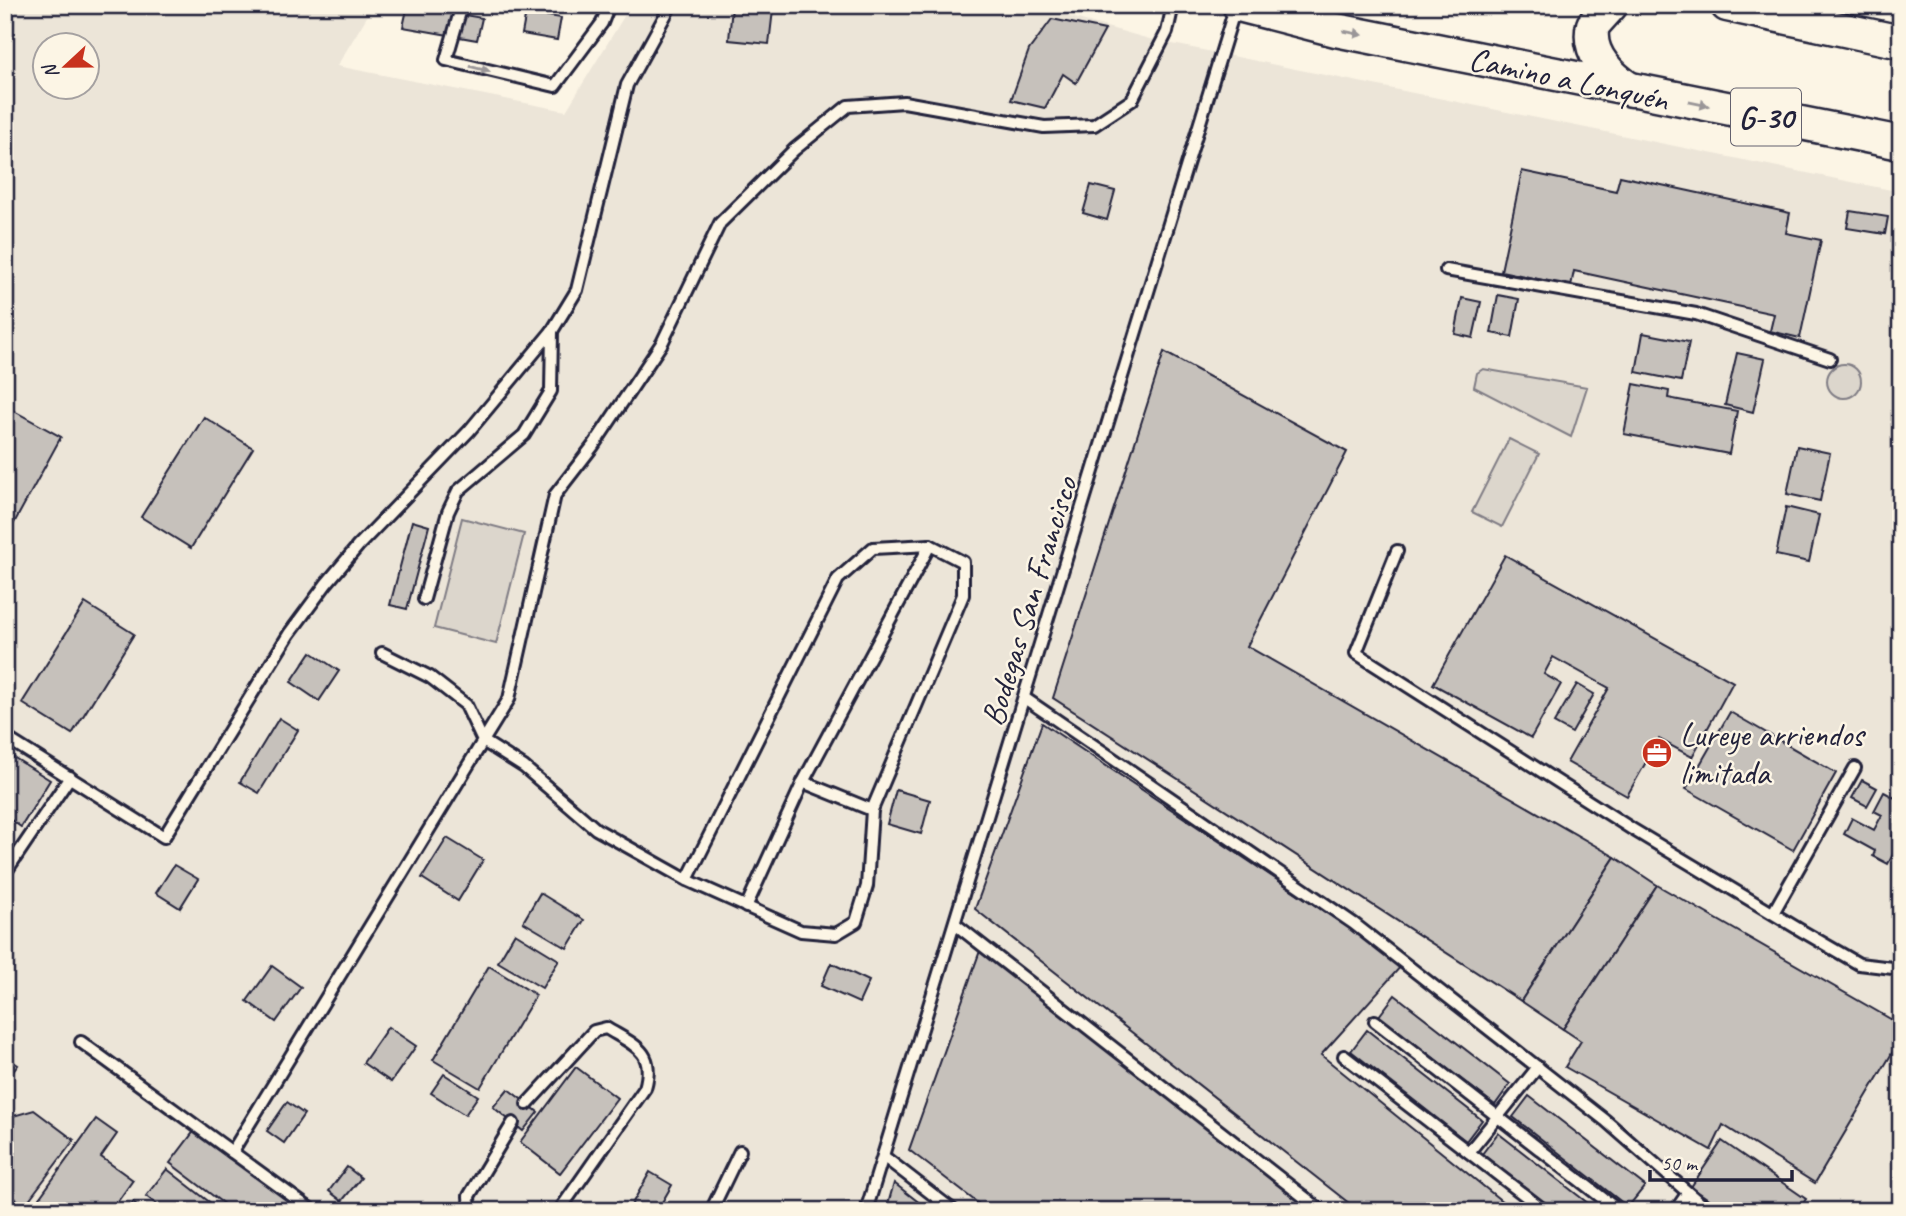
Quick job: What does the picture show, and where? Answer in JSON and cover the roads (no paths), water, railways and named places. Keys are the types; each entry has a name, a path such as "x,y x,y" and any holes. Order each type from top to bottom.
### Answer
{"main road":[{"name":"Camino a Lonquén","path":"1238,5 1297,22 1901,143"},
{"path":"1611,5 1593,25 1594,49 1611,74 1632,91"},
{"path":"1727,5 1901,42"}],"lane":[{"path":"462,5 446,60 555,86 602,23 609,5"},
{"path":"5,737 164,837 289,634 326,584 358,546 469,431 552,331 577,290 627,85 671,5"},
{"path":"232,1152 509,699 555,495 593,446 662,343 720,223 795,149 848,106 904,102 1044,127 1094,125 1132,100 1167,32 1173,5"},
{"name":"Bodegas San Francisco","path":"866,1211 1238,5"},
{"path":"1446,270 1696,314 1830,359"},
{"path":"424,599 448,512 458,491 483,473 524,435 551,391 552,331"},
{"path":"382,653 430,677 466,705 483,741 524,767 596,829 687,880 746,907 801,931 836,934 856,922 867,886 872,810 963,595 963,562 930,545 873,548 838,579 687,880"},
{"path":"746,907 803,782 930,545"},
{"path":"1397,551 1356,653 1632,829 1859,964 1901,970"},
{"path":"1026,699 1353,923 1605,1120 1686,1194 1709,1211"},
{"path":"1773,913 1855,768"},
{"path":"5,873 70,778"},
{"path":"803,782 872,810"},
{"path":"955,924 1322,1211"},
{"path":"1375,1021 1619,1211"},
{"path":"527,1104 594,1031 606,1028 639,1048 647,1060 650,1071 645,1088 559,1211"},
{"path":"81,1042 313,1211"},
{"path":"1344,1056 1545,1211"},
{"path":"1469,1152 1538,1067"},
{"path":"470,1211 469,1196 513,1123"},
{"path":"711,1211 740,1151"},
{"path":"883,1156 954,1211"},
{"path":"1675,1211 1686,1194"}],"place":[{"name":"Lureye arriendos limitada","path":"1657,753"}]}
